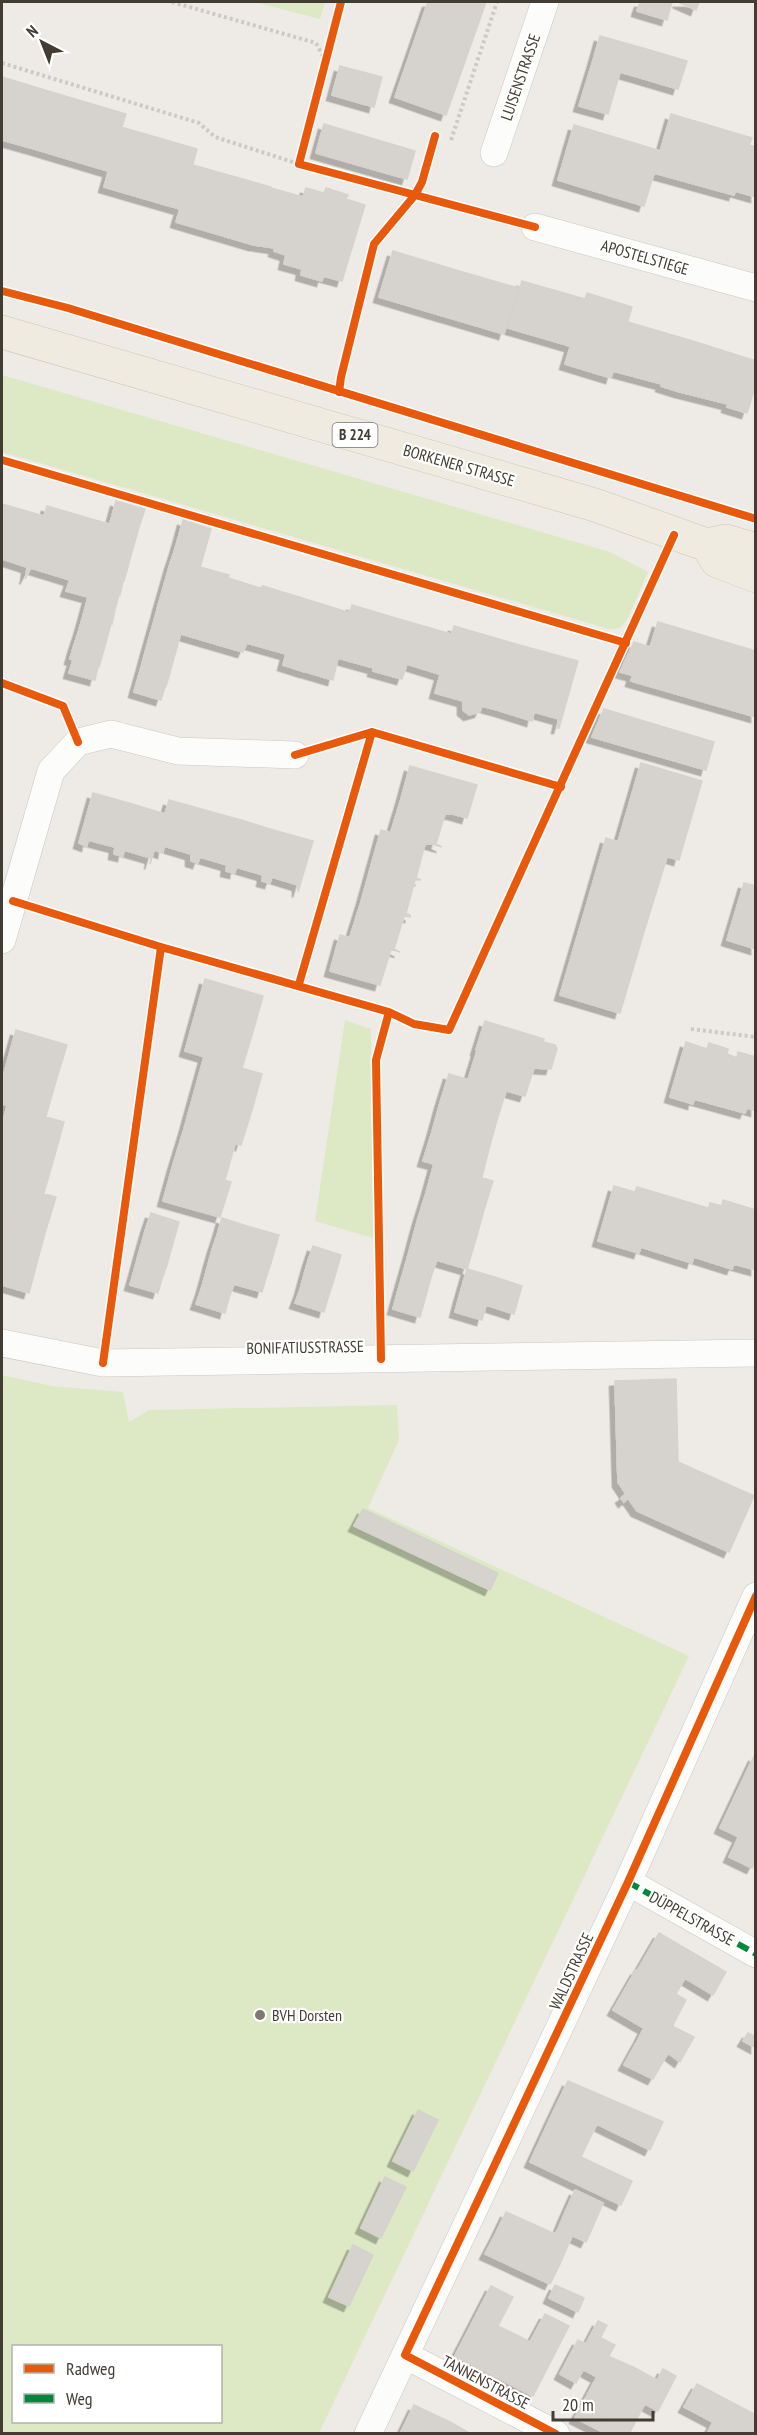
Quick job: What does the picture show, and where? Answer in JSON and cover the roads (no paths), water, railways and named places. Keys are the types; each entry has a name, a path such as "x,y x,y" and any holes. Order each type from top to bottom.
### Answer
{"main road":[{"name":"BORKENER STRASSE","path":"2,332 595,505 707,545 726,541 756,550"},
{"name":"BORKENER STRASSE","path":"707,545 717,561 756,576"}],"street":[{"name":"LUISENSTRASSE","path":"494,153 546,2"},
{"name":"APOSTELSTIEGE","path":"535,227 756,288"},
{"path":"2,940 51,771 78,742 111,734 178,751 295,755"},
{"name":"BONIFATIUSSTRASSE","path":"2,1343 103,1363 756,1353"},
{"name":"WALDSTRASSE","path":"368,2433 628,1882 756,1596"},
{"name":"DÜPPELSTRASSE","path":"628,1882 756,1954"},
{"name":"TANNENSTRASSE","path":"405,2355 556,2433"}],"place":[{"name":"BVH Dorsten","path":"260,2015"}]}
